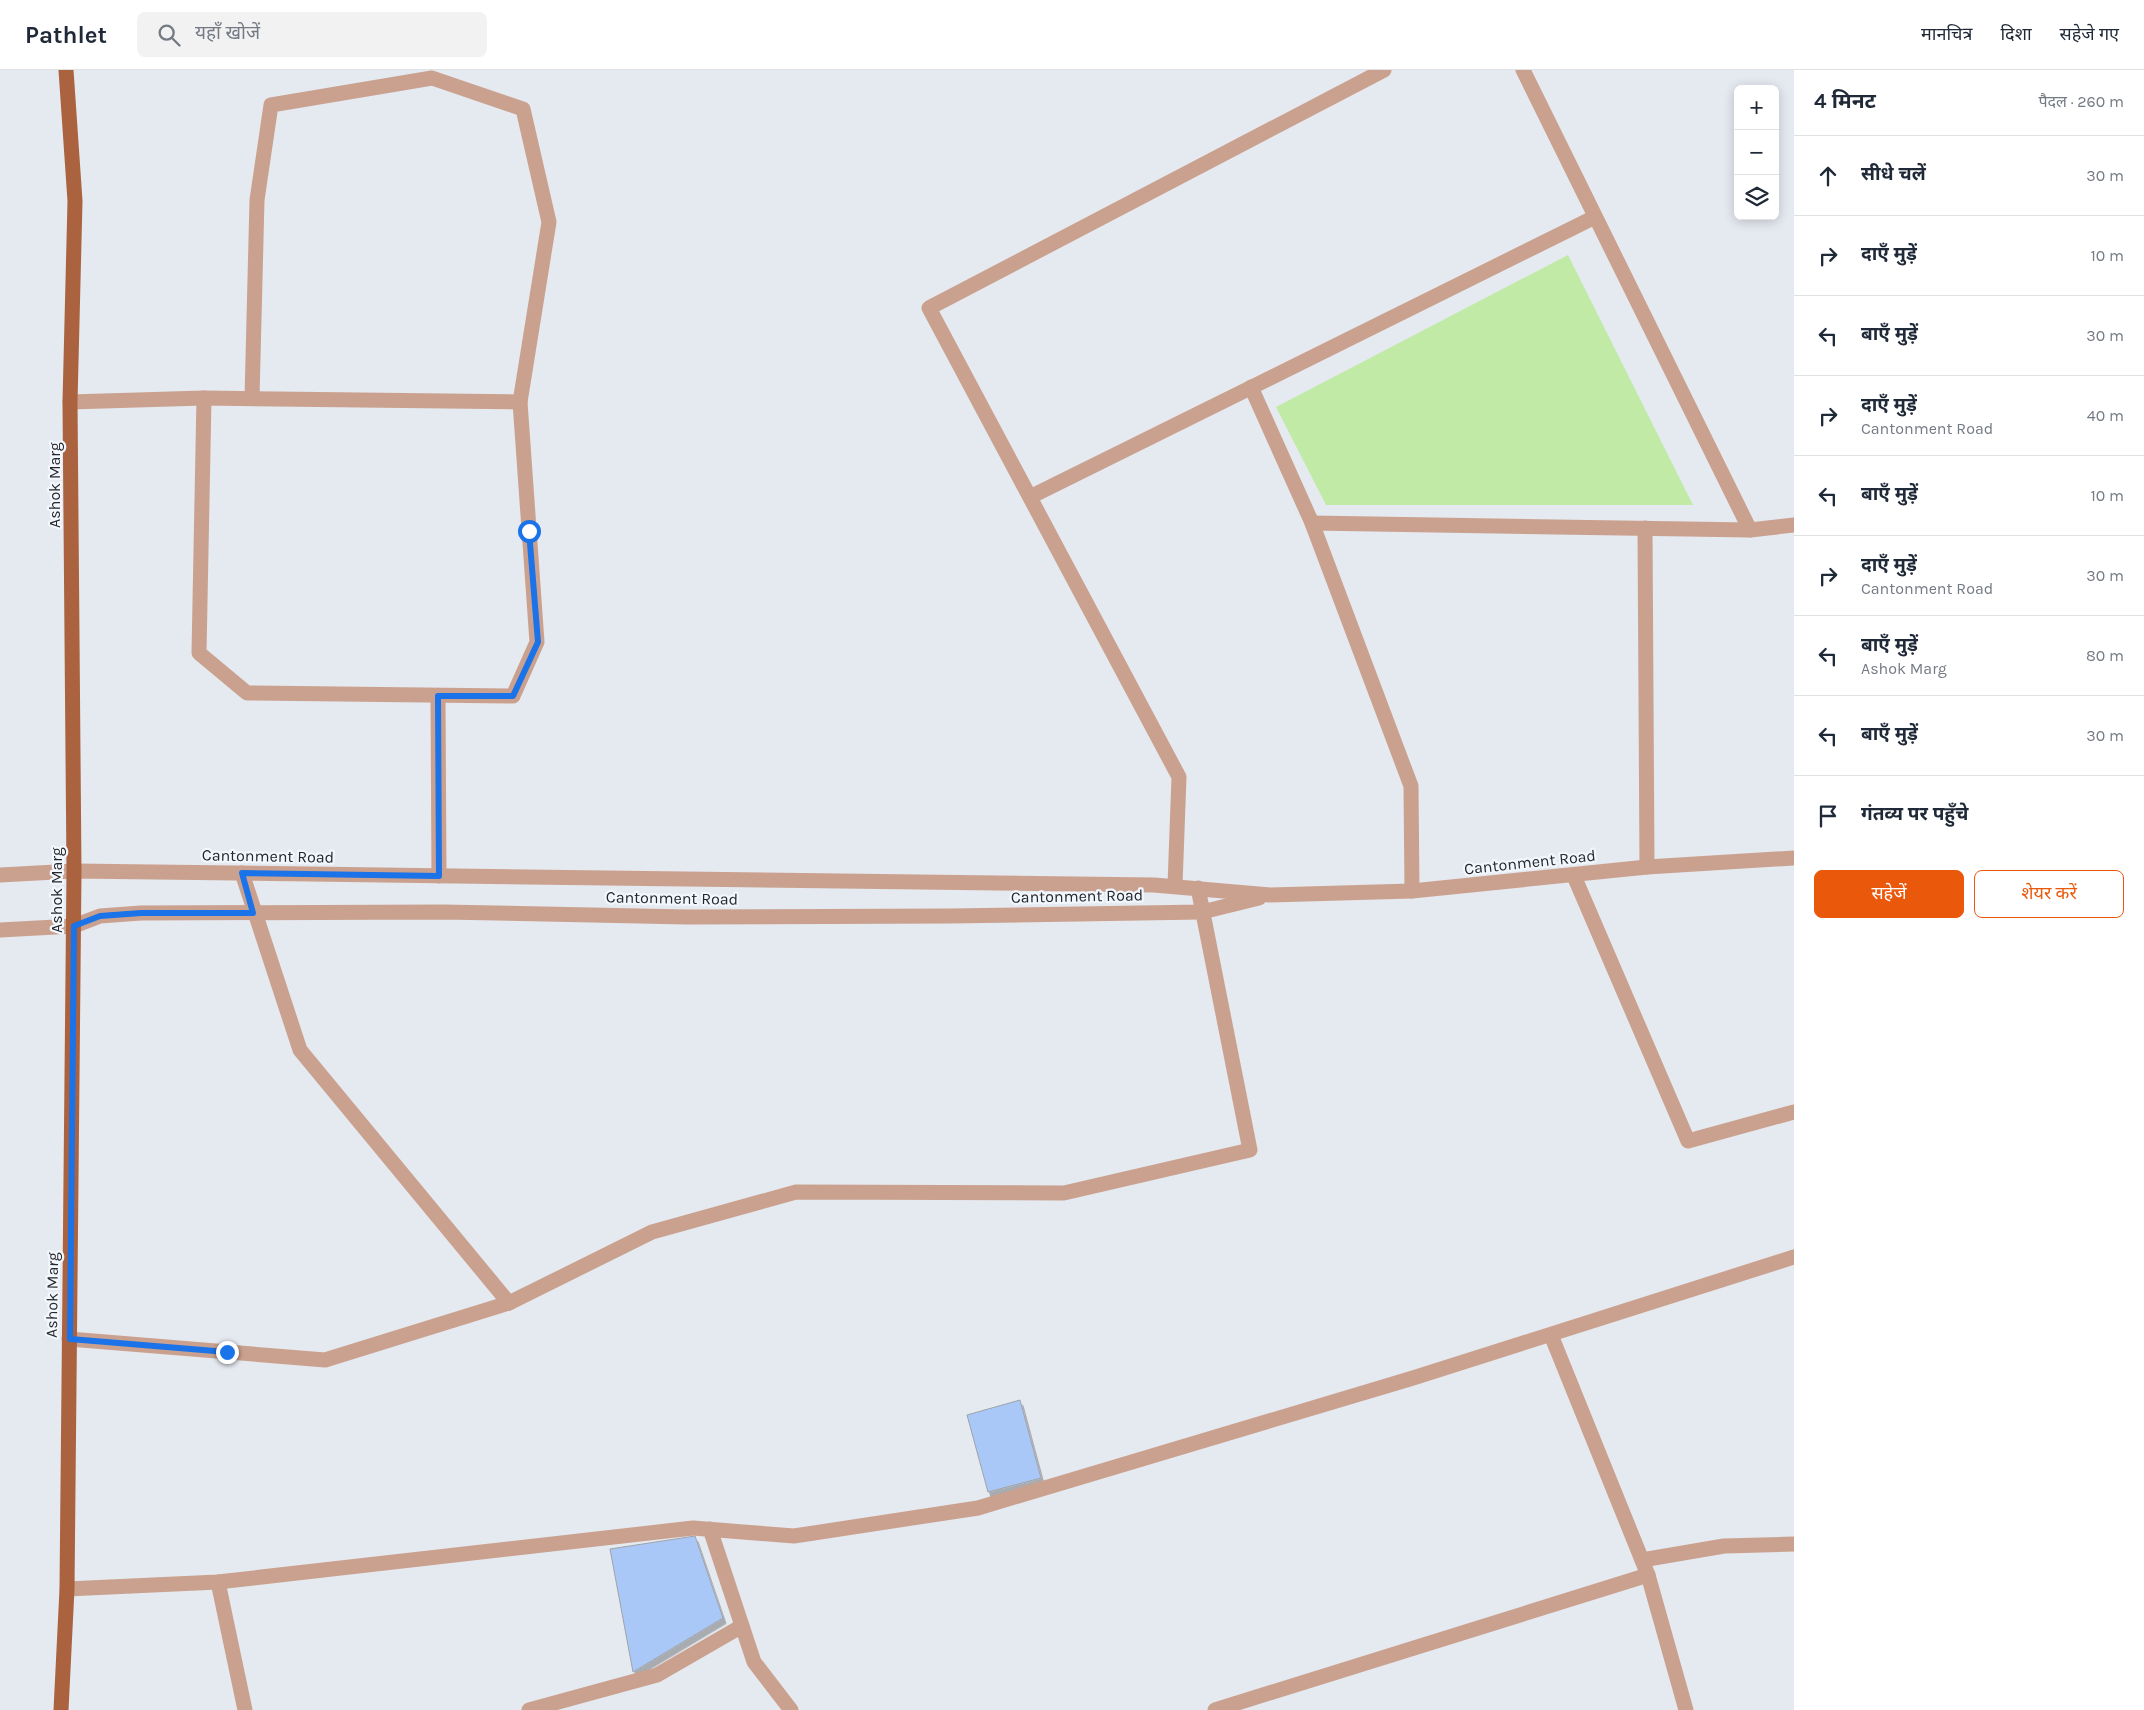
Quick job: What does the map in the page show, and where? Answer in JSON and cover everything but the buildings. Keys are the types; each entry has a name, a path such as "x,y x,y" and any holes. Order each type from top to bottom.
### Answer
{"main road":[{"name":"Ashok Marg","path":"61,1710 67,1589 74,926 70,402 75,201 66,70"}],"street":[{"path":"1175,885 1179,776 929,308 1384,70"},
{"path":"1523,70 1750,530"},
{"path":"204,398 199,653 247,693 513,696 538,642 520,402 549,222 523,108 432,78 271,105 257,200 252,398"},
{"path":"1030,497 1596,217"},
{"path":"1252,388 1312,523 1411,786 1412,891"},
{"path":"70,402 204,398 520,402"},
{"path":"1312,523 1750,530 1794,525"},
{"path":"1645,528 1648,867"},
{"path":"438,696 439,876"},
{"name":"Cantonment Road","path":"0,875 74,871 1175,885 1270,895 1412,891 1648,867 1794,858"},
{"path":"242,873 253,913 300,1050 509,1303"},
{"path":"1574,876 1688,1142 1794,1112"},
{"path":"70,1339 325,1360 509,1303 652,1232 796,1192 1064,1192 1250,1150 1198,888"},
{"name":"Cantonment Road","path":"0,930 74,926 100,916 141,913 443,912 697,917 1202,912 1270,895"},
{"path":"67,1589 218,1582 693,1528 794,1536 978,1508 1413,1378 1794,1257"},
{"path":"1552,1334 1648,1575 1686,1710"},
{"path":"710,1529 754,1662 790,1710"},
{"path":"1642,1560 1724,1546 1794,1544"},
{"path":"1216,1710 1648,1575"},
{"path":"218,1582 245,1710"},
{"path":"530,1710 657,1675 742,1626"}],"green space":[{"path":"1568,255 1693,505 1326,505 1276,407"}],"route":[{"path":"227,1352 70,1339 74,926 100,916 141,913 253,913 242,873 439,876 438,696 513,696 538,642 529,531"}]}
